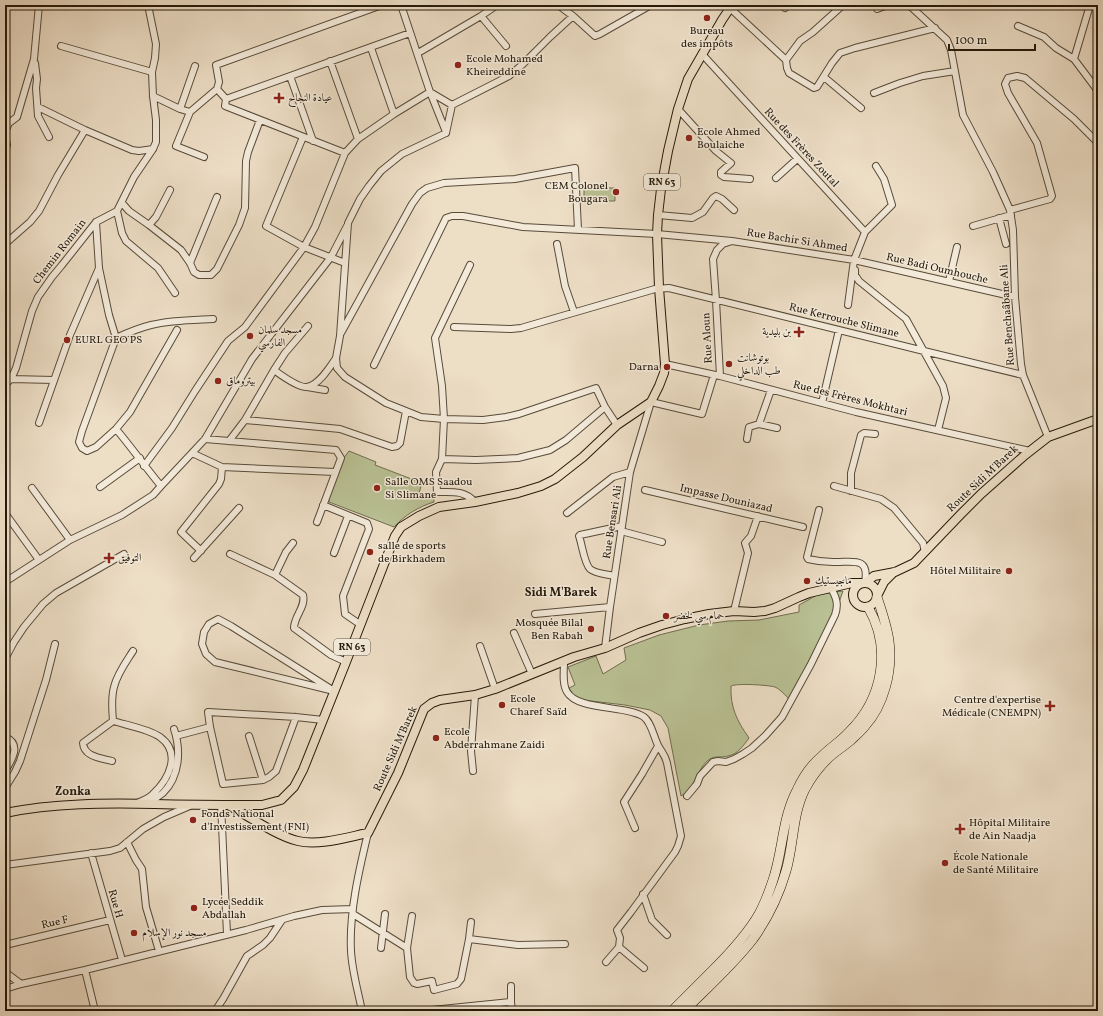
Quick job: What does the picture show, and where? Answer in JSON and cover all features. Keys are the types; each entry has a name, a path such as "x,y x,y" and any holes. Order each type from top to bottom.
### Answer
{"highway":[{"path":"684,1011 745,949 760,928 773,906 783,882 796,817 806,786 814,773 825,761 866,726 876,709 887,682 890,653 886,625 877,596"},
{"path":"672,1011 730,952 753,923 762,908 773,880 780,856 788,814 797,790 811,767 849,732 860,720 870,704 877,687 881,669 882,652 878,629 868,607"}],"main road":[{"name":"RN 63","path":"5,813 76,804 262,805 281,800 294,787 303,770 395,536 401,527 419,516 439,507 475,502 518,493 540,486 555,479 583,457 617,425 651,402 664,374 665,364 659,288 657,234 661,188 668,151 678,109 688,79 731,6"},
{"name":"Route Sidi M'Barek","path":"368,833 398,773 424,709 432,703 440,700 475,695 495,689 574,657 605,648 639,633 677,621 709,614 734,611 764,611 775,608 799,597 852,583 864,583 874,576 895,572 914,563 961,514 1030,451 1048,437 1098,419"},
{"name":"Route Sidi M'Barek","path":"877,596 884,582 895,572"},
{"path":"835,587 847,591 857,604 868,607 874,604 877,596 875,587 870,583 864,583 856,587 853,598"},
{"path":"225,805 268,828 299,841 310,842 333,840 368,833"}],"street":[{"path":"5,132 9,123 16,117 34,59 39,5"},
{"path":"148,5 156,44 152,72 156,120 156,142 134,177 117,211 122,233 126,241 158,268 175,293"},
{"path":"204,157 176,146 190,112 217,89 220,82 216,65 382,5"},
{"path":"400,5 418,53 430,92 446,132"},
{"path":"418,53 497,5"},
{"path":"558,5 595,36 651,5"},
{"path":"786,60 800,41 814,32 843,5"},
{"path":"876,9 888,5"},
{"name":"Rue Benchaâbane Ali","path":"909,5 947,40 951,50 963,115 994,172 1011,212 1015,297 1021,364 1023,374 1048,437"},
{"path":"1074,59 1090,5"},
{"path":"731,6 786,60 789,73 814,88 817,87 840,53 935,28"},
{"path":"481,16 506,46"},
{"path":"452,105 509,76 572,16"},
{"path":"1018,26 1044,37 1056,48 1074,59 1098,90"},
{"path":"226,99 410,33"},
{"path":"61,46 152,72"},
{"path":"371,48 394,114"},
{"name":"Rue des Frères Zoutal","path":"702,54 865,232"},
{"path":"34,59 37,79 36,88 38,116 49,137"},
{"path":"330,61 358,140"},
{"path":"180,109 195,66"},
{"path":"874,93 923,76 955,71"},
{"path":"290,76 313,141"},
{"path":"973,226 1050,199 1052,196 1036,143 1008,93 1006,84 1008,78 1017,76 1025,78 1074,119 1098,143"},
{"path":"824,77 861,108"},
{"path":"217,89 226,99"},
{"path":"430,92 452,105"},
{"path":"144,466 172,428 228,341 245,327 304,247 315,227 345,153 358,140 394,114 430,92"},
{"path":"153,96 180,109 190,112"},
{"path":"226,99 225,106 345,153"},
{"path":"446,132 452,105"},
{"path":"38,107 85,130 132,150 140,151 153,149"},
{"path":"678,109 716,151 731,163 721,172 721,175 724,177 750,178"},
{"path":"122,203 181,250 194,272 200,275 211,275 217,269 239,225 245,208 246,161 260,120"},
{"path":"5,244 30,222 39,211 58,175 85,130"},
{"path":"5,582 70,540 122,515 153,495 192,454 204,439 252,359 330,257 360,198 369,186 382,171 402,154 446,132"},
{"path":"5,135 5,151"},
{"path":"303,137 266,226 304,247 345,263"},
{"path":"776,178 797,159"},
{"path":"848,305 854,260 865,232 892,205 884,179 876,166"},
{"path":"340,336 412,204 420,193 427,188 444,183 515,179 575,168 578,229"},
{"path":"149,225 156,217 170,190"},
{"path":"658,215 692,218 703,212 716,196 722,199 734,210"},
{"path":"190,263 218,197"},
{"name":"Chemin Romain","path":"5,385 11,379 16,368 32,311 38,297 96,222 117,211"},
{"path":"374,365 446,218 452,216 463,216 523,226 657,234 732,241"},
{"path":"999,218 1006,244"},
{"path":"96,222 99,268 109,315 116,338 79,442 82,448 87,450 96,447 116,429 130,412 177,330"},
{"path":"348,223 340,336 336,358 337,368 345,377 386,403 421,417 444,419 483,420 506,417 596,388 605,407 617,425"},
{"name":"Rue Bachir Si Ahmed","path":"716,300 713,258 717,250 723,244 732,241 854,260"},
{"path":"557,244 565,286 574,312"},
{"path":"949,282 958,247"},
{"path":"854,260 856,275 859,281 906,319 945,392 946,398 938,430"},
{"name":"Rue Badi Oumhouche","path":"854,260 1015,297"},
{"path":"470,264 435,338 442,386 444,419 442,459 436,472 437,492 463,493 470,496 475,502"},
{"path":"39,423 70,335 99,268"},
{"path":"454,327 521,328 659,288"},
{"name":"Rue Kerrouche Slimane","path":"659,288 668,288 1023,374"},
{"name":"Rue Aloun","path":"716,300 717,375"},
{"path":"116,338 152,324 213,319"},
{"path":"229,441 245,420 285,353 308,326"},
{"path":"822,403 839,330"},
{"path":"307,387 316,383 336,358"},
{"name":"Rue des Frères Mokhtari","path":"665,364 717,375 822,403 1030,451"},
{"path":"274,370 294,384 324,390"},
{"path":"651,402 702,414 717,375"},
{"path":"11,379 54,380"},
{"path":"759,424 771,390"},
{"name":"Rue Bensari Ali","path":"605,648 614,576 629,488 630,472 651,402"},
{"path":"442,459 476,460 518,458 550,450 566,440 605,407"},
{"path":"245,420 340,429 392,447 397,446 400,443 406,411"},
{"path":"747,439 749,427 759,424 777,428"},
{"path":"116,429 161,486"},
{"path":"851,491 851,473 861,435 864,433 875,434"},
{"path":"204,439 336,450 341,458 317,522"},
{"path":"192,454 222,467 335,472"},
{"path":"100,487 140,458"},
{"path":"201,551 181,532 219,484 222,467"},
{"path":"567,513 613,477 630,472"},
{"path":"834,486 881,499 894,508 923,543 925,552"},
{"path":"32,488 70,540"},
{"name":"Impasse Douniazad","path":"645,490 803,527"},
{"path":"323,506 367,523 369,529 343,596 345,614 361,625"},
{"path":"194,558 239,508"},
{"path":"819,510 807,557 808,559 834,562 856,562 861,564 866,575 864,583"},
{"path":"5,513 39,560"},
{"path":"334,553 348,516"},
{"path":"734,611 748,553 745,543 751,536 758,516"},
{"path":"614,576 595,571 590,568 586,563 580,535 622,528 662,542"},
{"path":"275,575 286,552 293,543"},
{"path":"5,659 24,627 43,604 56,593 124,554"},
{"path":"230,554 275,575 303,595 304,604 294,624 294,628 331,654 346,662"},
{"path":"687,796 697,784 700,776 713,762 726,762 743,754 765,736 782,717 811,664 835,615 837,602 835,587"},
{"path":"535,614 610,607"},
{"path":"218,619 334,692 215,662 206,654 202,644 204,632 209,624 218,619"},
{"path":"514,633 532,674"},
{"path":"5,788 20,761 46,680 55,644"},
{"path":"480,646 495,689"},
{"path":"113,721 112,711 114,686 133,651"},
{"path":"564,662 565,688 572,697 578,701 635,713 645,718 657,740 658,746 665,755 680,836 674,852 631,912 616,930 620,938 619,947 606,962"},
{"path":"473,771 471,752 475,695"},
{"path":"296,717 276,771 269,778 223,784 208,712 296,717 323,720"},
{"path":"112,761 86,752 83,747 83,743 113,721"},
{"path":"113,721 152,732 168,744 171,754 172,764 168,776 152,795 136,804"},
{"path":"176,736 210,727"},
{"path":"148,804 162,793 171,782 176,771 178,757 174,728"},
{"path":"249,736 262,780"},
{"path":"5,737 9,738 14,745 15,752 5,771"},
{"path":"635,828 624,802 658,746"},
{"path":"5,865 110,851 120,848 148,826 164,817 194,804"},
{"path":"225,805 227,934"},
{"name":"Route Sidi M'Barek","path":"362,1011 350,950 353,912 359,869 368,833"},
{"path":"127,842 142,869 146,907 159,951"},
{"name":"Rue H","path":"91,853 122,960"},
{"path":"643,894 652,920 667,935"},
{"path":"5,989 322,910 353,912 407,948"},
{"path":"381,948 385,914"},
{"path":"412,916 407,948 410,977 412,981 417,984 432,981 434,990 456,984 461,979 471,922"},
{"name":"Rue F","path":"5,945 110,920"},
{"path":"215,1011 247,956 270,938 282,920"},
{"path":"469,939 518,945 565,944"},
{"path":"619,947 644,968"},
{"path":"85,970 95,1011"},
{"path":"5,972 21,984"},
{"path":"511,986 512,1011"},
{"path":"425,1011 511,1002"}],"green space":[{"path":"584,188 615,188 615,201 584,201"},
{"name":"Salle OMS Saadou Si Slimane","path":"349,451 376,462 375,465 422,483 419,493 423,498 434,497 434,502 412,512 394,527 329,502 329,496 343,459"},
{"path":"843,591 837,608 790,700 775,687 753,685 731,686 735,714 749,738 740,749 732,755 715,757 707,761 692,785 686,793 681,796 668,728 661,716 650,710 625,705 583,700 574,696 569,688 575,685 568,667 596,656 603,674 626,660 624,648 659,635 699,625 728,621 759,620 799,612 799,605 819,594"}],"place":[{"name":"Bureau des impôts","path":"707,18"},
{"name":"Ecole Mohamed Kheireddine","path":"458,65"},
{"name":"عيادة النجاح","path":"279,98"},
{"name":"Ecole Ahmed Boulaiche","path":"689,138"},
{"name":"CEM Colonel Bougara","path":"616,192"},
{"name":"بن بليدية","path":"799,332"},
{"name":"مسجد سلمان الفارسي","path":"250,336"},
{"name":"EURL GEO PS","path":"67,340"},
{"name":"بوتوشانت طب الداخلي","path":"729,364"},
{"name":"Darna","path":"667,367"},
{"name":"بيتروماق","path":"218,381"},
{"name":"Salle OMS Saadou Si Slimane","path":"377,488"},
{"name":"salle de sports de Birkhadem","path":"370,552"},
{"name":"التوفيق","path":"109,558"},
{"name":"Hôtel Militaire","path":"1009,571"},
{"name":"ماجيستيك","path":"807,581"},
{"name":"حمام سي لخضر","path":"666,616"},
{"name":"Mosquée Bilal Ben Rabah","path":"591,629"},
{"name":"Ecole Charef Saïd","path":"502,705"},
{"name":"Centre d'expertise Médicale (CNEMPN)","path":"1050,706"},
{"name":"Ecole Abderrahmane Zaidi","path":"436,738"},
{"name":"Fonds National d'Investissement (FNI)","path":"193,820"},
{"name":"Hôpital Militaire de Ain Naadja","path":"960,829"},
{"name":"École Nationale de Santé Militaire","path":"945,863"},
{"name":"Lycée Seddik Abdallah","path":"194,908"},
{"name":"مسجد نور الإسلام","path":"134,933"}],"district":[{"name":"Sidi M'Barek","path":"561,593"},
{"name":"Zonka","path":"73,792"}]}
